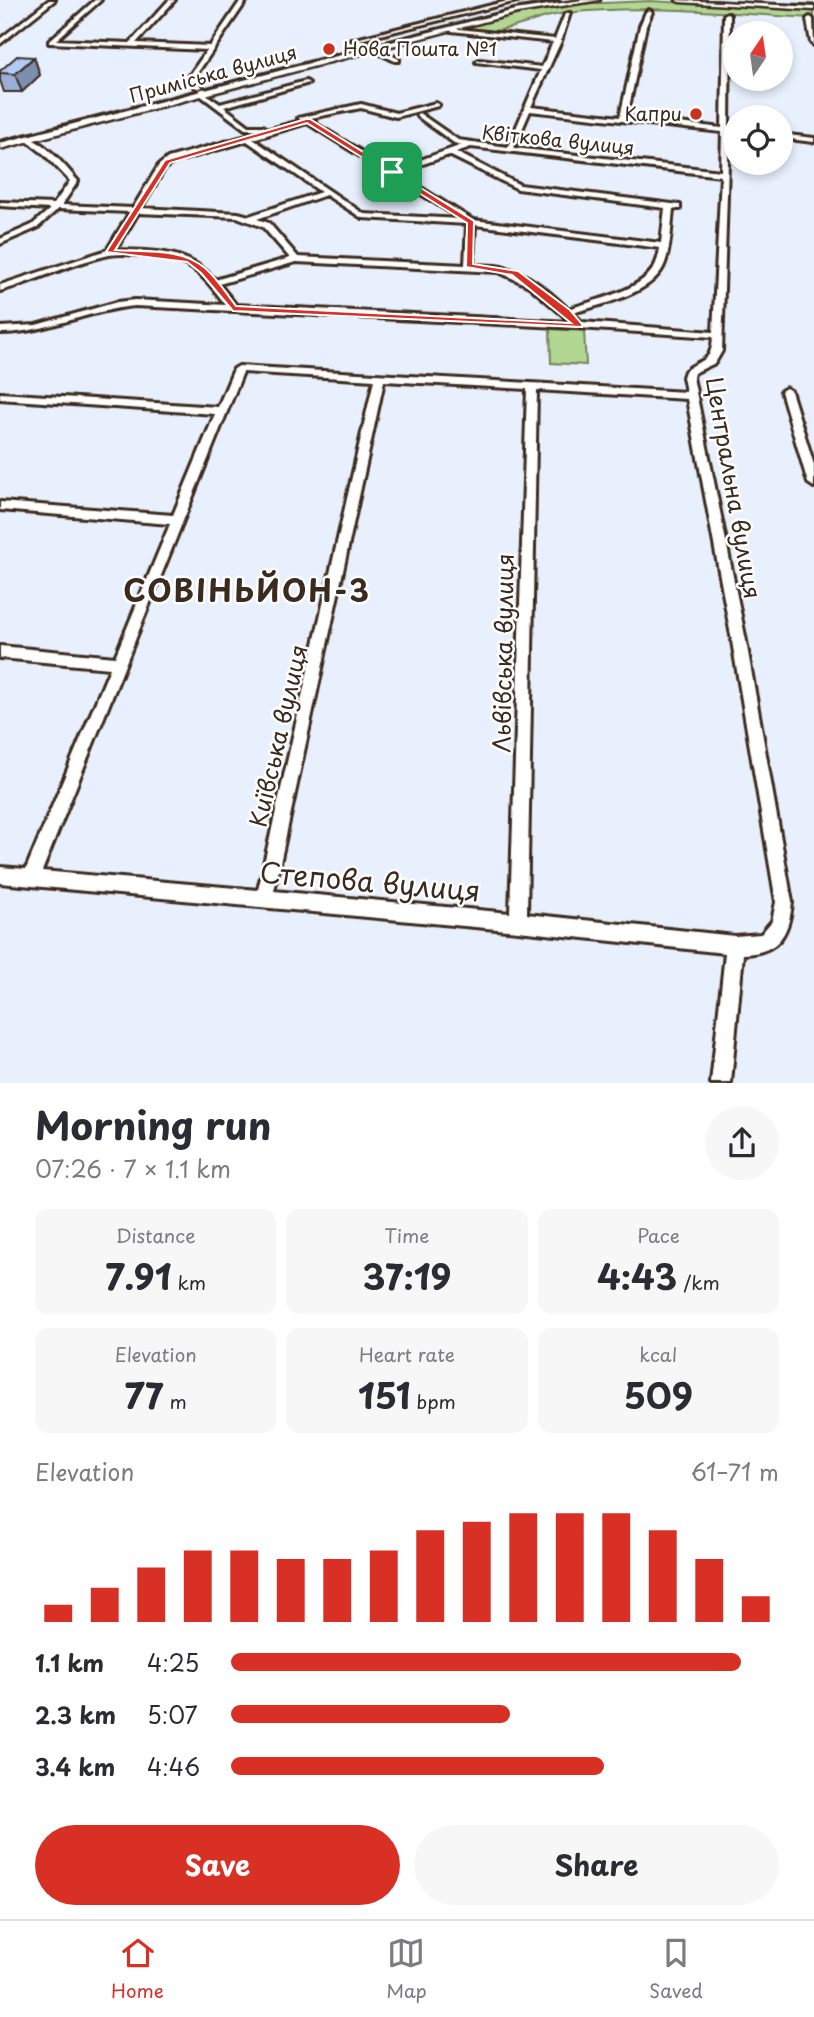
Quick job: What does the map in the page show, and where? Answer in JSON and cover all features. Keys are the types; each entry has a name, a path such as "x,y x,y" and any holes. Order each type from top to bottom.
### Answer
{"street":[{"path":"0,42 52,0"},
{"path":"98,0 51,42 213,48"},
{"path":"132,45 172,0"},
{"path":"244,0 193,75 196,85 204,93 247,128 253,130 357,106 396,115 436,105"},
{"path":"397,60 355,40 356,38 518,0"},
{"name":"Приміська вулиця","path":"0,146 541,6 597,0"},
{"path":"679,0 814,8"},
{"path":"623,119 649,12"},
{"path":"510,150 568,14"},
{"name":"Центральна вулиця","path":"727,15 729,105"},
{"path":"810,19 814,43"},
{"path":"451,29 558,41"},
{"path":"479,62 545,69"},
{"path":"220,106 306,83"},
{"path":"529,109 723,130"},
{"path":"419,115 456,142 470,145"},
{"path":"110,252 167,162 308,121 471,222"},
{"path":"247,137 325,193 367,218 471,222 663,246"},
{"path":"793,138 814,140"},
{"path":"0,242 35,228 72,185 73,179 47,152 27,139"},
{"name":"Квіткова вулиця","path":"392,172 470,145 723,174"},
{"path":"452,153 518,187 673,206 659,267 650,279 567,312"},
{"name":"Центральна вулиця","path":"724,175 715,358 688,374 739,641 784,902 783,918 777,932 765,942 752,946 735,945"},
{"path":"251,218 325,193"},
{"path":"0,204 226,214 251,218 266,225 296,259"},
{"path":"469,266 471,222"},
{"path":"0,288 110,252 182,258 198,266 215,283 233,308"},
{"path":"215,283 296,259 469,266 515,273 567,312 579,326"},
{"path":"0,330 39,329 101,307 122,303 718,335"},
{"path":"31,878 239,369 691,396"},
{"name":"Київська вулиця","path":"264,899 380,378"},
{"name":"Львівська вулиця","path":"518,922 532,385"},
{"path":"786,391 808,446 814,483"},
{"path":"0,396 221,411"},
{"path":"0,506 177,520"},
{"path":"0,652 118,663"},
{"name":"Степова вулиця","path":"0,875 518,922 735,945"},
{"path":"721,1083 735,945"}],"green space":[{"path":"650,1 814,10 814,18 629,9 554,15 489,32 464,28 557,5"},
{"path":"550,329 584,331 586,365 551,363"}],"building":[{"path":"17,56 34,57 15,74 0,73 0,71"}],"tram line":[{"path":"0,140 514,8 560,0"},
{"path":"710,0 814,6"}],"place":[{"name":"Нова Пошта №1","path":"329,49"},
{"name":"Капри","path":"696,114"}],"district":[{"name":"СОВІНЬЙОН-3","path":"247,592"}],"route":[{"path":"308,121 392,172 471,222 469,266 515,273 567,312 579,326 233,308 215,283 190,261 171,256 110,252 167,162 247,137 308,121"}]}
